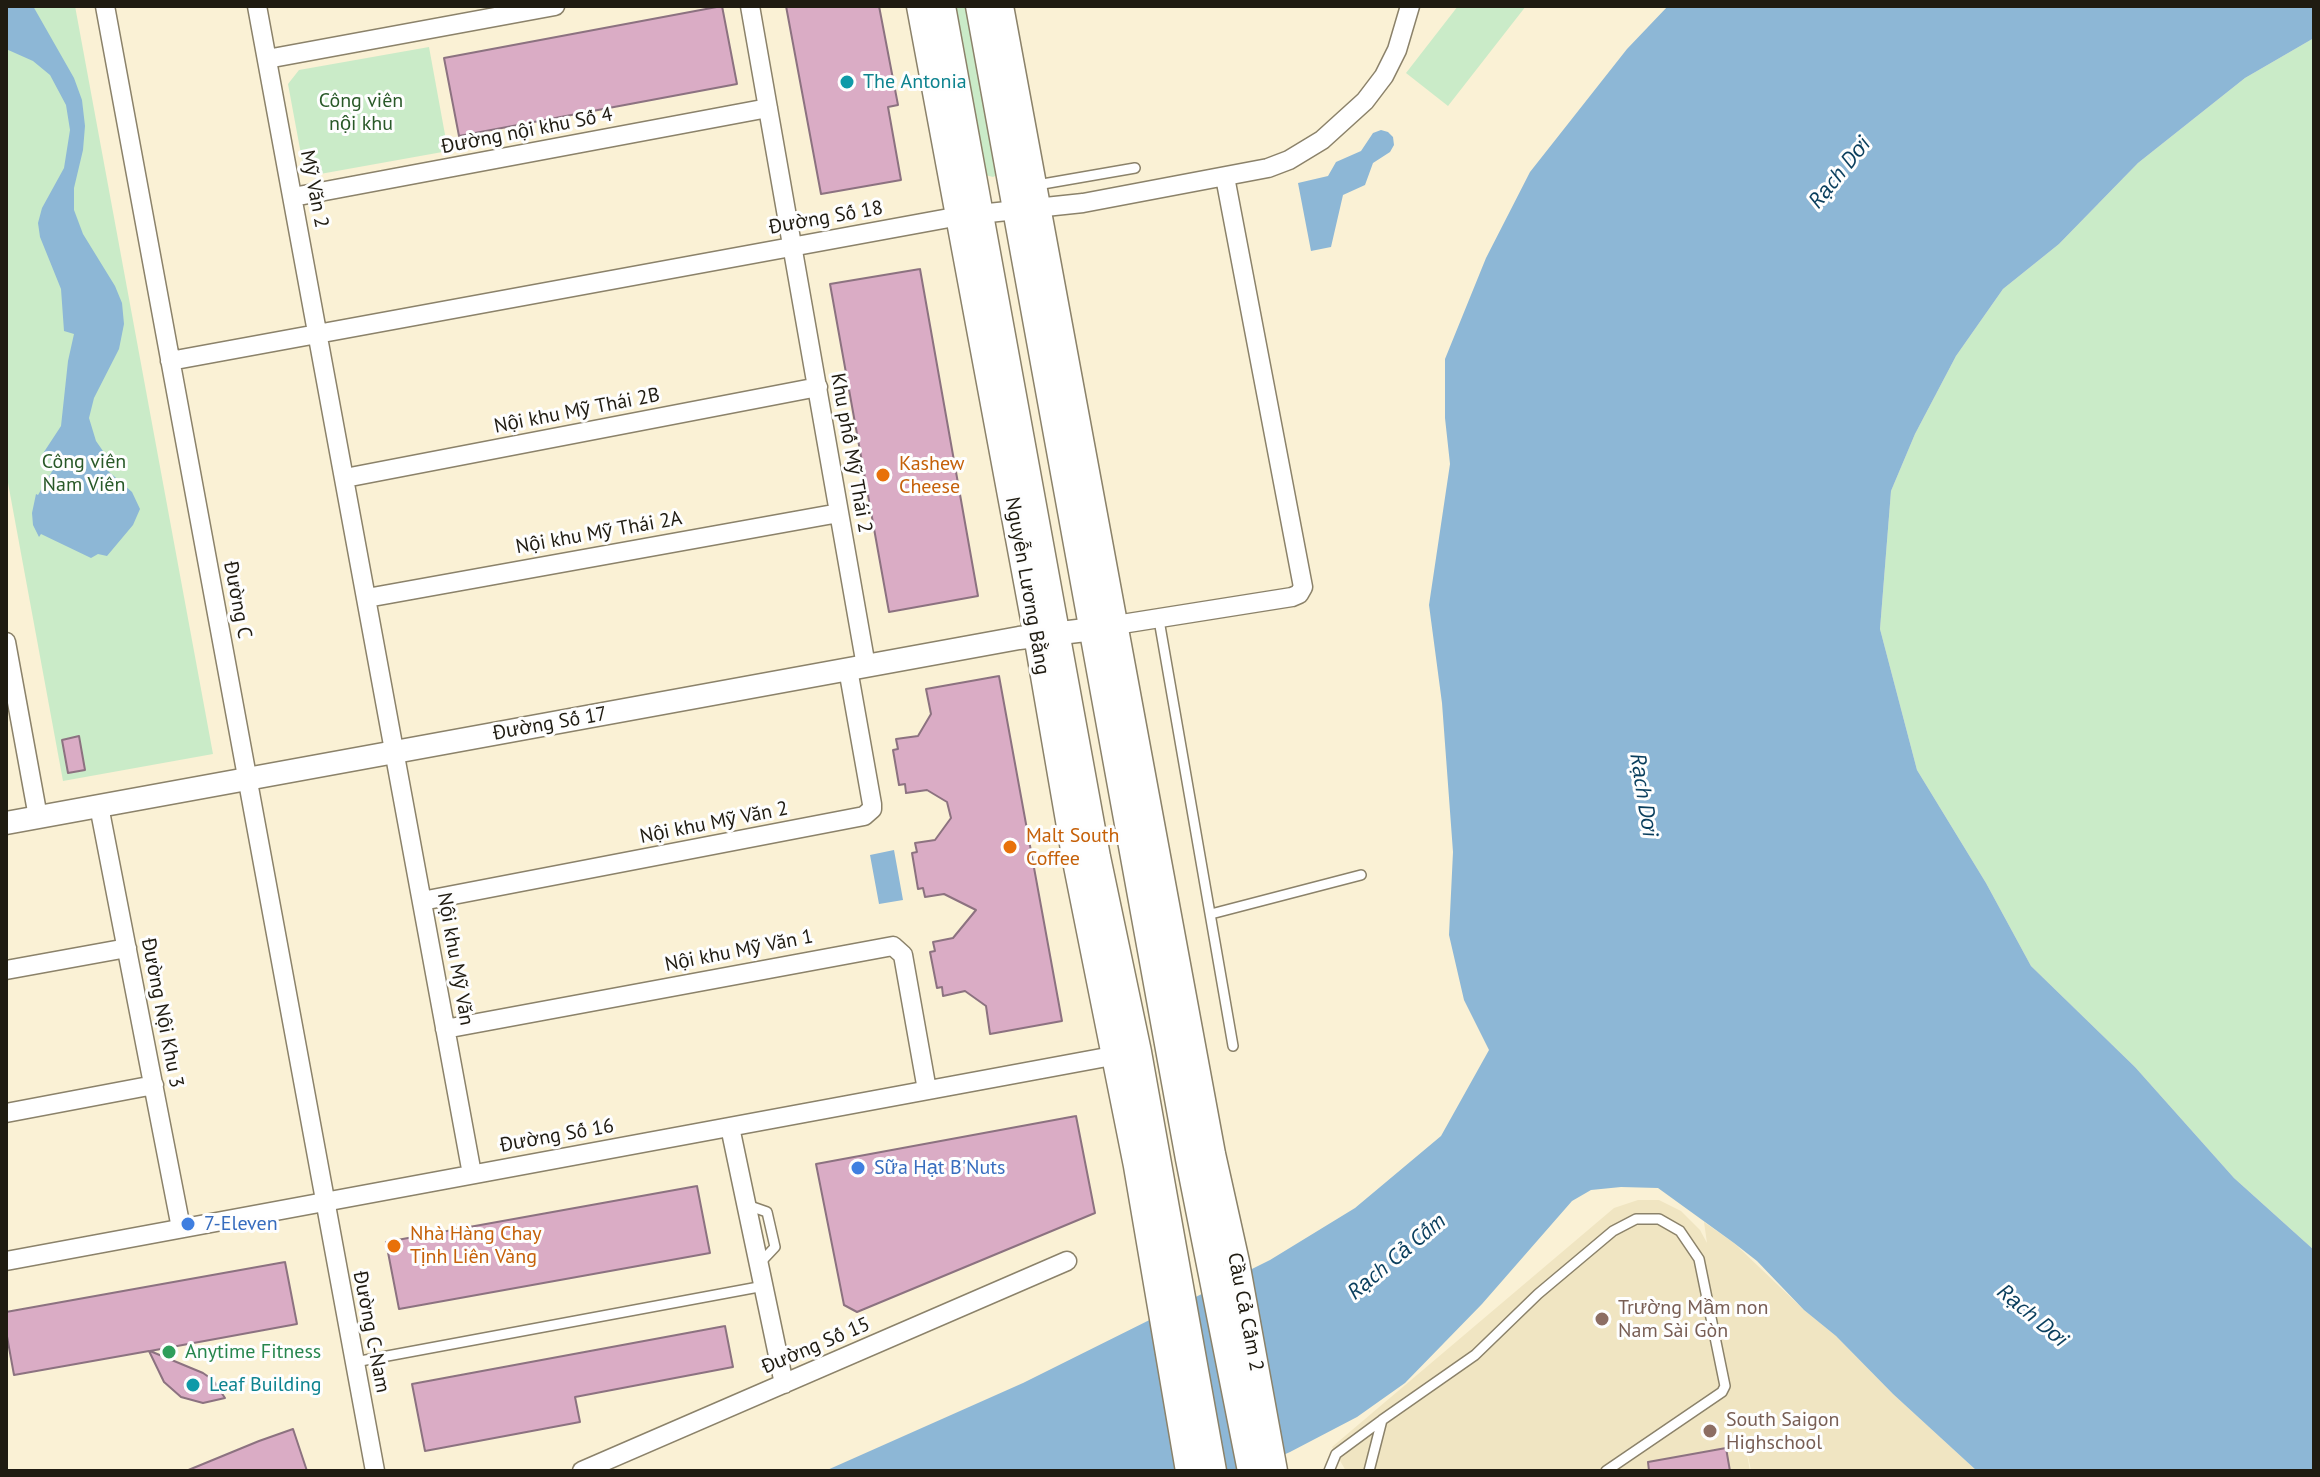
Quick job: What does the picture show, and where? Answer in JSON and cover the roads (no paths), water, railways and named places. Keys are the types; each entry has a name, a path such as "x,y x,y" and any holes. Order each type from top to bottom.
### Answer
{"main road":[{"name":"Nguyễn Lương Bằng","path":"920,6 970,215"},
{"name":"Nguyễn Lương Bằng","path":"942,6 970,215 1046,634 1097,857 1127,1054 1148,1165"},
{"path":"979,6 1029,201"},
{"path":"1000,6 1029,201 1200,1156"},
{"name":"Cầu Cả Cấm 2","path":"1200,1156 1251,1471"},
{"name":"Cầu Cả Cấm 2","path":"1200,1156 1236,1262 1274,1471"},
{"path":"1148,1165 1189,1471"},
{"path":"1148,1165 1213,1471"}],"street":[{"name":"Đường C","path":"105,6 324,1202"},
{"name":"Mỹ Văn 2","path":"257,6 319,333"},
{"path":"267,59 555,6"},
{"path":"750,6 793,247"},
{"name":"Đường Số 18","path":"170,361 970,215 1029,201 1083,203 1225,177 1289,160 1339,127 1365,101 1384,76 1397,50 1410,6"},
{"name":"Đường nội khu Số 4","path":"293,197 768,108"},
{"path":"1104,627 1296,596 1303,587 1225,177"},
{"name":"Khu phố Mỹ Thái 2","path":"793,247 839,513 857,668"},
{"path":"319,333 395,752"},
{"name":"Nội khu Mỹ Thái 2B","path":"345,478 818,387"},
{"name":"Nội khu Mỹ Thái 2A","path":"367,598 839,513"},
{"name":"Đường Số 17","path":"6,823 1046,634 1104,627"},
{"path":"6,642 38,817"},
{"name":"Nội khu Mỹ Văn 2","path":"422,901 864,816 872,809 872,804 857,668"},
{"name":"Nội khu Mỹ Văn","path":"395,752 472,1174"},
{"name":"Đường Nội Khu 3","path":"99,806 181,1228"},
{"name":"Nội khu Mỹ Văn 1","path":"445,1029 893,946 903,955 927,1090"},
{"path":"6,970 127,948"},
{"name":"Đường Số 16","path":"6,1261 1127,1054"},
{"path":"6,1113 154,1085"},
{"path":"730,1127 784,1384"},
{"name":"Đường C-Nam","path":"324,1202 375,1471"},
{"name":"Đường Số 15","path":"582,1471 1067,1261"}],"lane":[{"path":"1029,201 1135,168"},
{"path":"1159,620 1233,1046"},
{"path":"1211,914 1361,875"},
{"path":"1329,1471 1336,1454 1475,1355 1538,1294 1613,1231 1636,1219 1659,1219 1680,1231 1699,1259 1725,1386 1722,1392 1606,1471"},
{"path":"355,1362 764,1286"},
{"path":"1369,1471 1382,1420"}],"water":[{"path":"6,6 33,6 74,78 82,100 85,126 74,188 74,210 83,234 122,303 124,324 119,349 94,398 89,418 96,441 112,464 107,470 132,492 140,509 133,525 107,556 98,554 91,558 41,534 39,537 33,525 36,494 57,463 42,455 61,426 74,334 64,331 61,289 40,237 38,223 42,208 64,168 70,130 66,105 50,75 33,61 6,49"},
{"path":"1668,6 2314,6 2314,38 2245,78 2138,163 2059,244 2003,289 1956,356 1915,434 1891,491 1880,629 1917,770 1986,883 2031,966 2135,1067 2234,1178 2314,1250 2314,1471 1977,1471 1893,1394 1836,1336 1804,1310 1757,1261 1658,1188 1621,1187 1591,1190 1572,1201 1482,1304 1405,1383 1357,1417 1247,1471 825,1471 1023,1383 1270,1260 1355,1208 1441,1136 1489,1050 1464,1000 1449,935 1453,852 1442,703 1429,605 1450,464 1445,418 1445,359 1486,258 1530,172 1627,49"},
{"path":"1381,130 1393,137 1394,145 1390,152 1373,163 1365,185 1343,195 1331,247 1311,251 1298,183 1328,176 1336,162 1361,151 1373,133"},
{"path":"894,850 903,900 879,904 870,855"}],"place":[{"name":"The Antonia","path":"847,82"},
{"name":"Kashew Cheese","path":"883,475"},
{"name":"Malt South Coffee","path":"1010,847"},
{"name":"Sữa Hạt B'Nuts","path":"858,1168"},
{"name":"7-Eleven","path":"188,1224"},
{"name":"Nhà Hàng Chay Tịnh Liên Vàng","path":"394,1246"},
{"name":"Trường Mầm non Nam Sài Gòn","path":"1602,1319"},
{"name":"Anytime Fitness","path":"169,1352"},
{"name":"Leaf Building","path":"193,1385"},
{"name":"South Saigon Highschool","path":"1710,1431"}],"park label":[{"name":"Công viên nội khu","path":"361,112"},
{"name":"Công viên Nam Viên","path":"84,474"}],"water label":[{"name":"Rạch Dơi","path":"1840,173"},
{"name":"Rạch Dơi","path":"1643,795"},
{"name":"Rạch Cả Cấm","path":"1397,1257"},
{"name":"Rạch Dơi","path":"2032,1316"}]}
